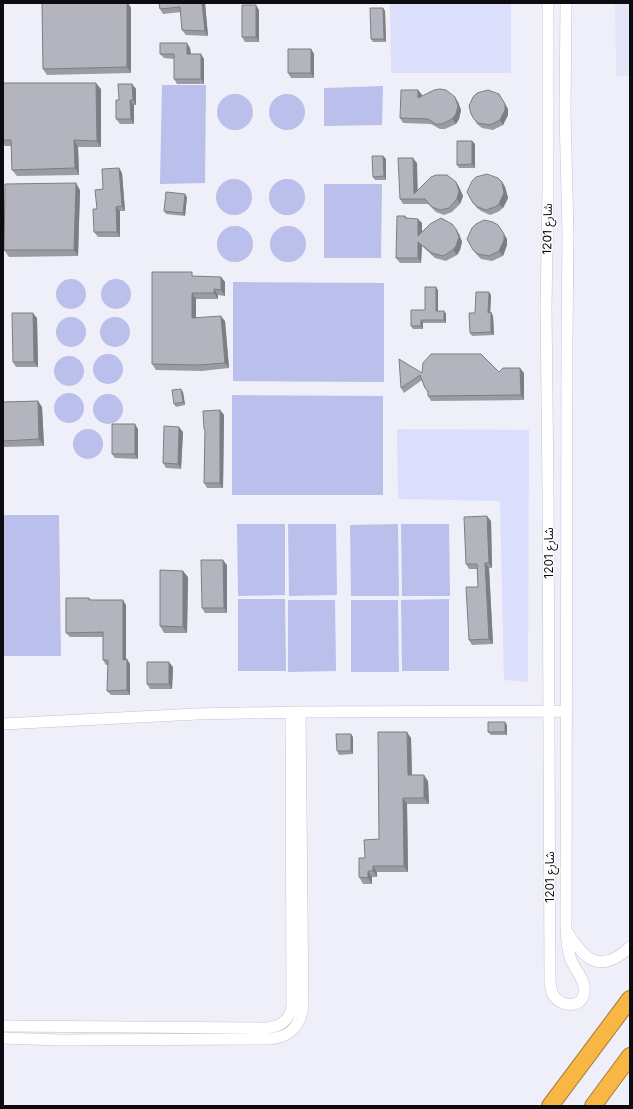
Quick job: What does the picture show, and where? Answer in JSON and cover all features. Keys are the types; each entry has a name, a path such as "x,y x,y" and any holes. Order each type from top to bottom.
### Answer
{"highway":[{"path":"550,1106 626,1005 630,991"},
{"path":"593,1106 630,1056"}],"street":[{"name":"شارع 1201","path":"548,3 546,307 550,982 551,991 557,1000 570,1005 579,1002 582,999 584,985 570,958 567,947 566,930 568,234 566,3"},
{"path":"548,124 566,123"},
{"path":"3,724 190,715 296,712 566,711"},
{"path":"3,1026 273,1028 284,1022 291,1012 292,1006 296,712"},
{"path":"3,1038 58,1040 269,1039 286,1035 293,1030 300,1019 303,1006 296,712"},
{"path":"566,930 584,955 591,960 610,960 621,955 630,947"}],"shaded area":[{"path":"390,3 511,3 511,73 391,73"},
{"path":"615,3 630,3 630,76 616,76"},
{"path":"162,85 206,85 205,183 160,184"},
{"path":"383,86 382,125 324,126 324,88"},
{"path":"239,94 248,99 252,105 252,119 248,125 239,130 231,130 222,125 218,119 217,108 222,99 228,95"},
{"path":"291,94 300,99 304,105 304,119 300,125 291,130 283,130 274,125 270,119 269,108 274,99 280,95"},
{"path":"238,179 247,184 251,190 251,204 247,210 238,215 230,215 221,210 217,204 216,193 221,184 227,180"},
{"path":"291,179 300,184 304,190 304,204 300,210 291,215 283,215 274,210 270,204 269,193 274,184 280,180"},
{"path":"324,184 382,184 381,258 324,258"},
{"path":"239,226 248,231 252,237 252,251 248,257 239,262 231,262 222,257 218,251 217,240 222,231 228,227"},
{"path":"292,226 301,231 305,237 305,251 301,257 292,262 284,262 275,257 271,251 270,240 275,231 281,227"},
{"path":"71,279 77,280 85,288 85,300 77,308 71,309 65,308 57,300 56,294 57,288 65,280"},
{"path":"116,279 122,280 130,288 130,300 122,308 116,309 110,308 102,300 101,294 102,288 110,280"},
{"path":"233,282 384,283 384,382 233,381"},
{"path":"71,317 77,318 85,326 85,338 77,346 71,347 65,346 57,338 56,332 57,326 65,318"},
{"path":"115,317 121,318 129,326 129,338 121,346 115,347 109,346 101,338 100,332 101,326 109,318"},
{"path":"108,354 114,355 122,363 122,375 114,383 108,384 102,383 94,375 93,369 94,363 102,355"},
{"path":"69,356 75,357 83,365 83,377 75,385 69,386 63,385 55,377 54,371 55,365 63,357"},
{"path":"69,393 75,394 83,402 83,414 75,422 69,423 63,422 55,414 54,408 55,402 63,394"},
{"path":"108,394 114,395 122,403 122,415 114,423 108,424 102,423 94,415 93,409 94,403 102,395"},
{"path":"232,395 383,396 383,495 232,495"},
{"path":"88,429 98,434 103,444 98,454 88,459 78,454 73,444 78,434"},
{"path":"397,429 529,430 528,682 504,680 500,501 398,499"},
{"path":"3,515 59,515 61,656 3,656"},
{"path":"237,524 285,524 285,595 238,596"},
{"path":"288,524 336,524 337,595 289,596"},
{"path":"398,524 399,596 351,596 350,525"},
{"path":"401,524 449,524 450,596 402,596"},
{"path":"238,599 285,599 286,671 238,671"},
{"path":"449,599 449,671 402,671 401,600"},
{"path":"288,600 335,600 336,671 288,672"},
{"path":"351,600 398,600 399,672 351,672"}],"building":[{"path":"42,3 127,3 127,67 43,69"},
{"path":"159,3 202,3 205,31 182,30 180,7 160,9"},
{"path":"242,5 256,5 256,37 242,37"},
{"path":"370,8 383,8 384,39 371,39"},
{"path":"160,43 187,43 187,54 201,54 201,79 174,79 174,54 160,54"},
{"path":"288,49 311,49 311,73 288,73"},
{"path":"3,83 96,83 97,141 74,140 75,168 12,170 11,140 3,140"},
{"path":"118,84 132,84 133,100 130,100 131,119 116,119 116,100 119,100"},
{"path":"401,90 418,90 418,98 434,90 446,90 455,97 458,106 456,114 452,119 442,124 436,124 428,119 400,118"},
{"path":"488,90 499,94 505,104 505,110 500,120 490,125 478,123 471,114 469,106 473,97 477,93"},
{"path":"457,141 472,141 472,164 457,165"},
{"path":"372,156 383,156 384,176 373,177"},
{"path":"398,158 413,158 414,194 431,177 436,175 447,175 456,182 459,191 457,199 449,208 440,210 432,207 425,199 400,199"},
{"path":"119,168 122,206 116,207 117,232 94,232 93,209 97,209 95,190 103,189 102,169"},
{"path":"487,174 498,178 502,182 504,193 499,204 486,210 473,203 467,192 472,181 476,177"},
{"path":"76,183 74,250 4,250 5,184"},
{"path":"166,192 185,194 183,213 164,211"},
{"path":"397,216 418,219 418,236 430,224 441,218 452,224 456,229 459,237 456,246 453,250 443,256 432,253 418,242 418,258 396,258"},
{"path":"484,220 498,225 504,234 504,240 499,251 489,256 478,254 473,250 467,239 472,228"},
{"path":"152,272 192,272 192,276 221,277 221,290 214,289 214,293 192,293 192,318 221,316 225,363 198,365 152,364"},
{"path":"425,287 436,287 436,311 444,311 444,320 421,320 421,326 411,326 411,310 425,310"},
{"path":"476,292 489,292 488,313 491,312 491,332 470,333 469,313 475,313"},
{"path":"12,313 33,313 34,362 13,362"},
{"path":"431,354 481,354 499,372 503,368 520,368 521,395 428,396 428,391 425,388 420,375 401,388 399,359 422,373 423,363"},
{"path":"181,389 183,402 174,404 172,390"},
{"path":"38,401 39,439 3,441 3,402"},
{"path":"220,410 220,483 204,483 205,429 203,411"},
{"path":"112,424 135,424 135,454 112,454"},
{"path":"164,426 179,427 178,464 163,463"},
{"path":"487,516 489,563 485,563 489,639 469,640 466,587 478,587 477,564 466,564 464,517"},
{"path":"201,560 223,560 224,608 202,608"},
{"path":"160,570 183,571 183,627 160,626"},
{"path":"66,598 123,600 123,660 127,659 127,690 107,691 108,660 103,660 103,632 66,633"},
{"path":"147,662 169,662 169,684 147,684"},
{"path":"488,722 505,722 505,732 488,732"},
{"path":"378,732 407,732 408,775 424,775 424,798 403,798 404,866 373,866 373,871 368,871 368,878 359,877 359,858 365,858 364,840 379,839"},
{"path":"336,734 351,734 351,751 337,751"}]}
